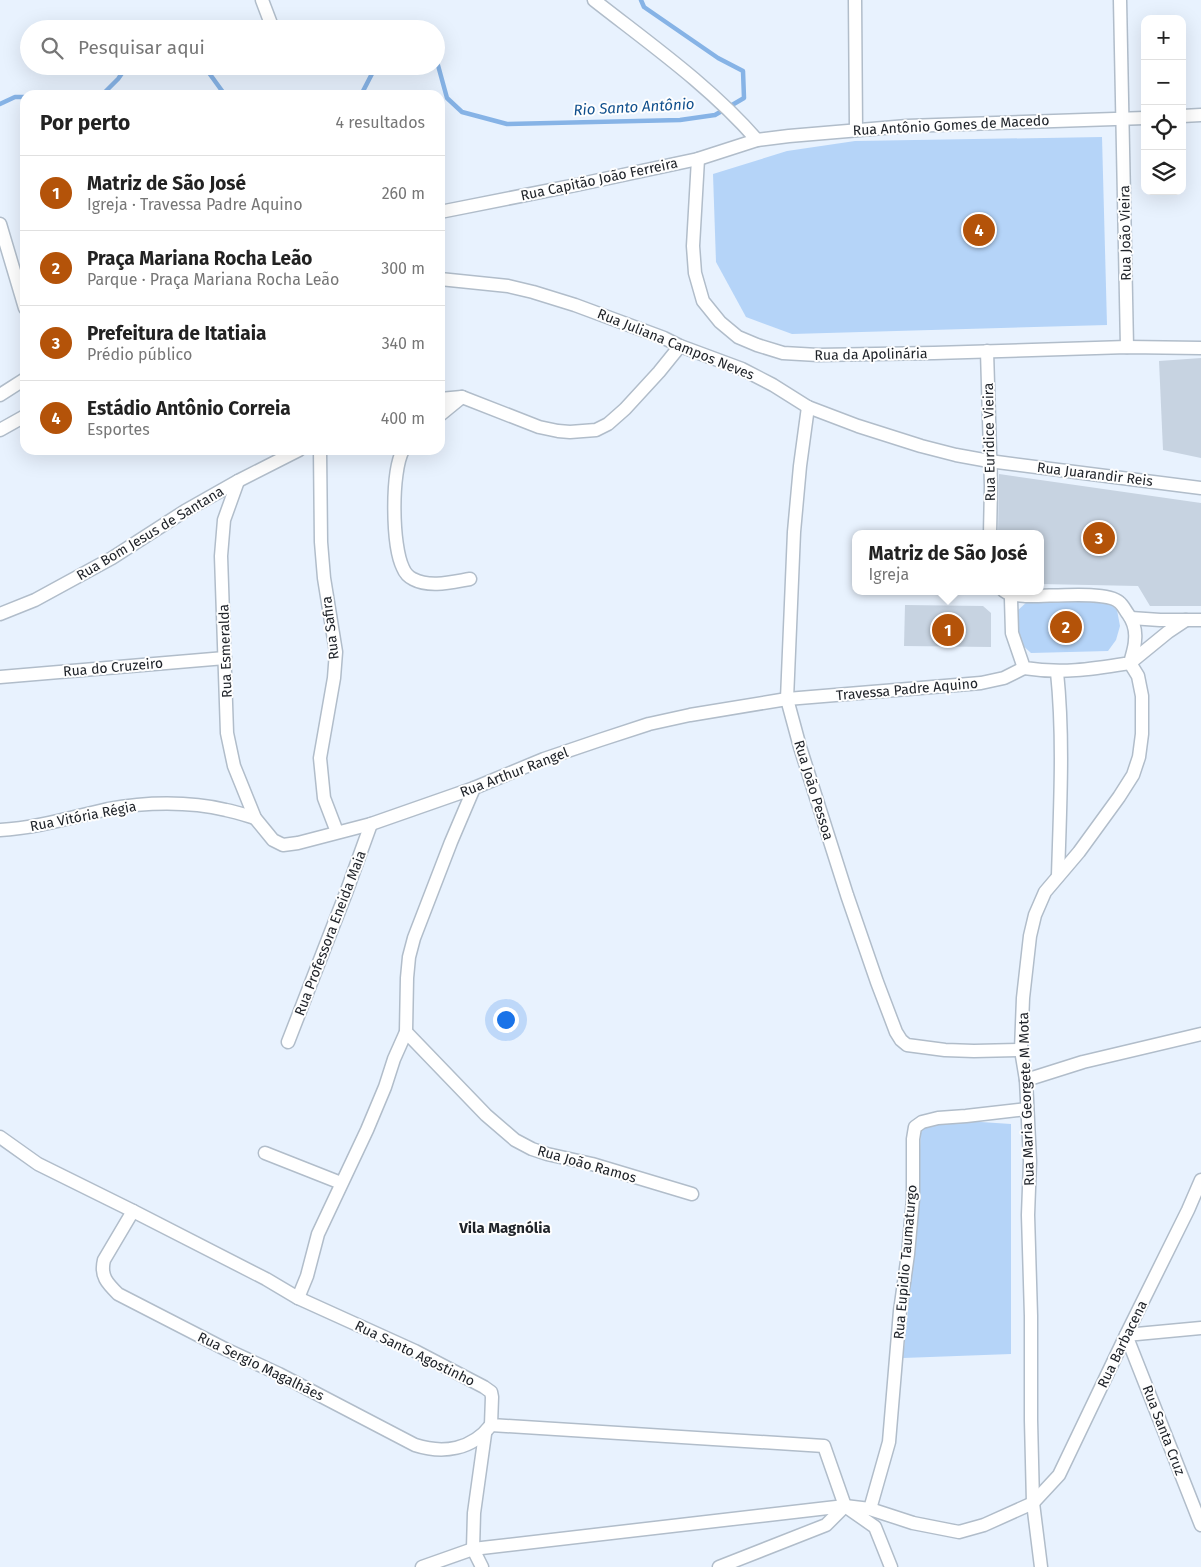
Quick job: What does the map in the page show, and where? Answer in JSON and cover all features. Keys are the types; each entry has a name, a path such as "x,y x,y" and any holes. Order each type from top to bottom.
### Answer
{"street":[{"path":"262,0 270,20"},
{"path":"594,0 666,56 712,95 739,119 757,140"},
{"path":"855,0 856,129"},
{"name":"Rua João Vieira","path":"1120,0 1128,347"},
{"path":"1186,116 1201,115"},
{"name":"Rua Antônio Gomes de Macedo","path":"757,140 856,129 1069,119 1141,118"},
{"name":"Rua Capitão João Ferreira","path":"445,211 576,186 698,158 757,140"},
{"name":"Rua da Apolinária","path":"698,158 693,246 695,273 703,301 720,322 738,337 783,354 818,356 1128,347 1201,348"},
{"path":"0,224 20,291"},
{"name":"Rua Juliana Campos Neves","path":"445,280 508,286 608,316 742,369 808,407 858,426 921,446 990,461"},
{"path":"445,399 462,397 539,427 570,432 596,430 608,424 625,409 680,346"},
{"name":"Rua Euridice Vieira","path":"987,351 991,486 990,530"},
{"path":"0,395 20,382"},
{"path":"445,411 462,397"},
{"name":"Rua João Pessoa","path":"808,407 794,532 786,699 846,895 896,1032 901,1040 908,1045 945,1050 1021,1050"},
{"path":"0,430 20,419"},
{"name":"Rua Bom Jesus de Santana","path":"0,614 35,600 112,558 185,511 289,455"},
{"name":"Rua Safira","path":"320,455 321,542 328,605 336,652 334,678 320,758 324,798 337,832"},
{"path":"401,455 395,480 397,540 402,567 412,579 420,582 436,584 470,579"},
{"name":"Rua Juarandir Reis","path":"990,461 1201,488"},
{"name":"Rua Esmeralda","path":"238,481 224,520 221,556 228,733 234,766 255,818"},
{"path":"1010,595 1012,633 1024,668 1057,672 1088,670 1130,663 1186,620"},
{"path":"1030,595 1098,595 1107,596 1119,602 1131,618 1135,629 1136,640 1130,663"},
{"path":"1131,618 1201,620"},
{"name":"Rua do Cruzeiro","path":"0,677 225,658"},
{"name":"Rua Maria Georgete M Mota","path":"1041,1567 1033,1503 1028,1215 1030,1161 1026,1080 1021,1050 1023,998 1030,936 1035,915 1045,892 1084,844 1119,796 1133,775 1139,757 1142,734 1142,696 1138,676 1130,663"},
{"name":"Travessa Padre Aquino","path":"786,699 981,683 1004,678 1024,668"},
{"path":"1057,672 1061,765 1058,876"},
{"name":"Rua Arthur Rangel","path":"255,818 273,840 284,845 298,843 371,824 474,788 554,756 649,724 786,699"},
{"path":"298,1298 307,1276 318,1234 367,1130 406,1032 407,978 409,957 414,938 474,788"},
{"name":"Rua Vitória Régia","path":"0,830 48,824 110,809 144,805 196,805 224,809 255,818"},
{"name":"Rua Professora Eneida Maia","path":"288,1042 371,824"},
{"name":"Rua João Ramos","path":"406,1032 486,1114 515,1140 547,1154 592,1164 692,1194"},
{"path":"1026,1080 1083,1062 1201,1034"},
{"name":"Rua Eupidio Taumaturgo","path":"870,1509 889,1442 900,1311 913,1199 913,1139 915,1127 922,1122 938,1118 1027,1109"},
{"name":"Rua Santo Agostinho","path":"0,1137 38,1164 266,1279 298,1298 415,1351 484,1387 491,1392 492,1398 488,1429"},
{"path":"265,1153 341,1183"},
{"name":"Rua Barbacena","path":"1033,1503 1059,1475 1201,1180"},
{"name":"Rua Sergio Magalhães","path":"133,1211 104,1260 102,1268 109,1286 118,1294 279,1374 415,1445 442,1450 454,1449 467,1445 488,1429"},
{"path":"1126,1335 1201,1328"},
{"name":"Rua Santa Cruz","path":"1126,1335 1201,1525"},
{"path":"482,1567 473,1549 474,1514 488,1429 824,1446 845,1506 875,1527 891,1567"},
{"path":"422,1567 473,1549 845,1506 870,1509 913,1523 958,1532 984,1525 1033,1503"},
{"path":"719,1567 826,1524 845,1506"}],"shaded area":[{"path":"1102,137 1107,325 792,334 746,317 716,262 713,174 787,151 855,141"},
{"path":"1028,601 1107,601 1117,610 1120,626 1116,640 1108,651 1031,653 1019,642 1016,612"},
{"path":"921,1118 1011,1124 1011,1354 903,1358 918,1216"}],"building":[{"path":"1201,358 1201,458 1163,450 1159,361"},
{"path":"999,474 1201,503 1201,606 1150,606 1138,586 1044,584 1044,530 998,530"},
{"path":"905,605 983,606 991,613 991,647 904,646"}],"waterway":[{"name":"Rio Santo Antônio","path":"445,91 447,98 462,112 507,124 680,120 715,115 744,98 743,71 718,58 644,7 641,0"},
{"name":"Rio Santo Antônio","path":"107,90 121,75"},
{"name":"Rio Santo Antônio","path":"211,75 221,90"},
{"name":"Rio Santo Antônio","path":"364,90 371,75"},
{"name":"Rio Santo Antônio","path":"441,75 445,90"},
{"name":"Rio Santo Antônio","path":"0,104 15,97 20,97"}],"place":[{"name":"Estádio Antônio Correia","path":"979,230"},
{"name":"Prefeitura de Itatiaia","path":"1099,538"},
{"name":"Praça Mariana Rocha Leão","path":"1066,627"},
{"name":"Matriz de São José","path":"948,630"}],"district":[{"name":"Vila Magnólia","path":"505,1228"}]}
